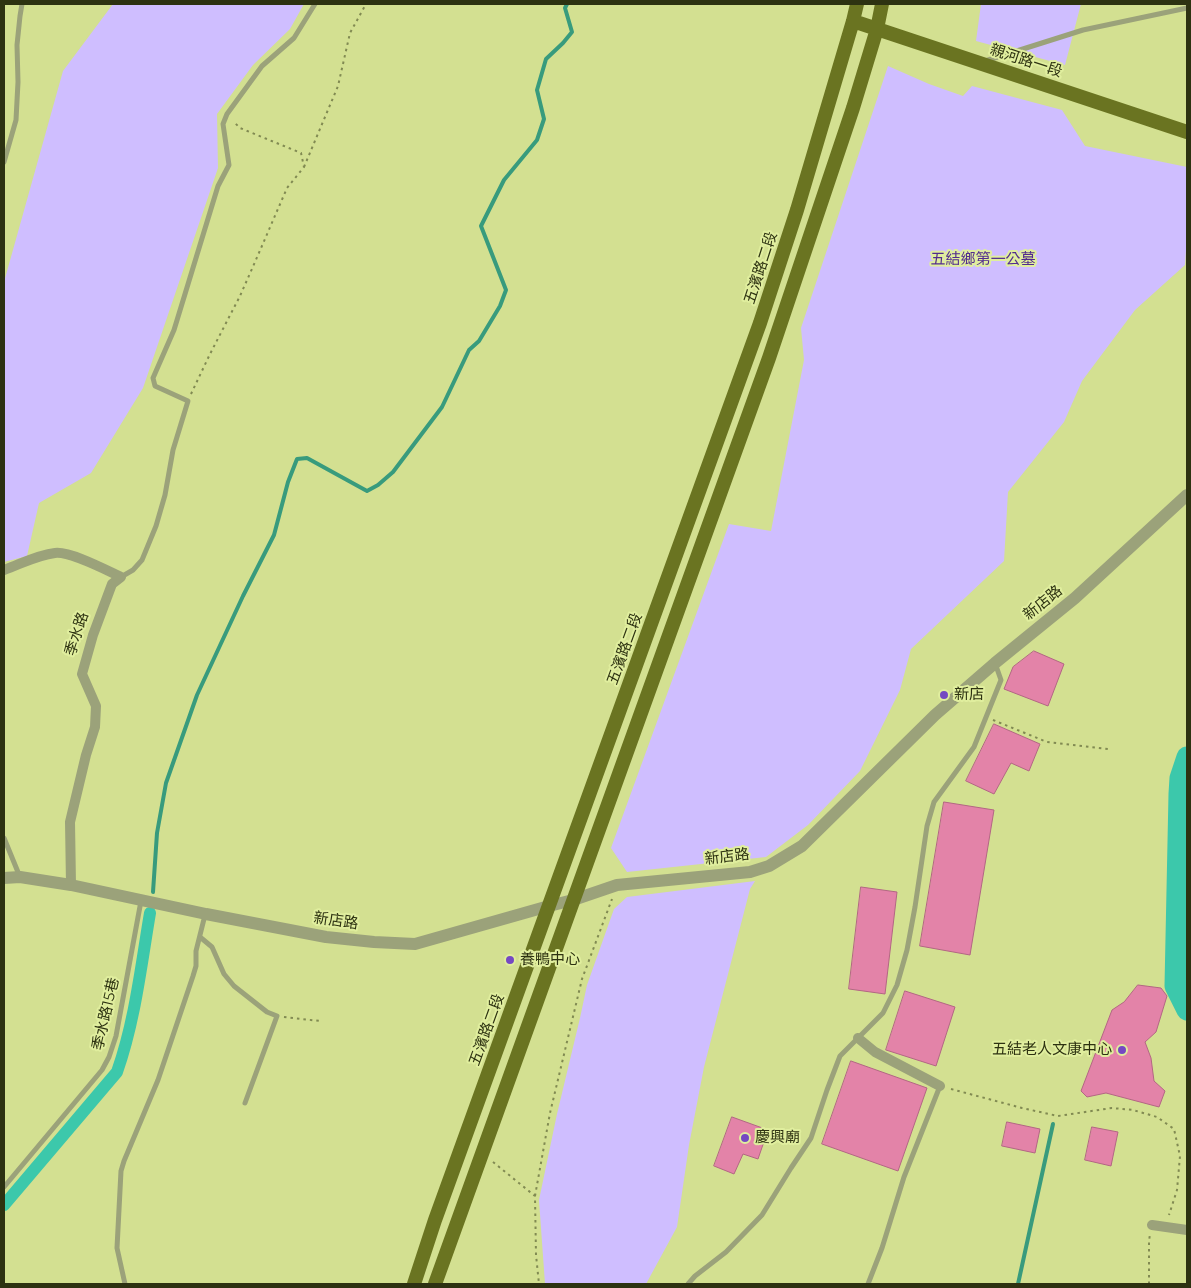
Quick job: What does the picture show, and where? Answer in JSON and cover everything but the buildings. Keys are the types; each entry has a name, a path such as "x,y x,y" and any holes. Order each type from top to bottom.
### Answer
{"main road":[{"name":"五濱路二段","path":"414,1284 438,1210 760,323 797,210 854,21 857,4"},
{"path":"435,1284 769,358 853,108 877,29 882,4"},
{"name":"親河路一段","path":"854,21 1187,132"}],"street":[{"name":"新店路","path":"141,900 326,937 415,944 573,900 617,885 750,872 769,866 802,846 935,715 1075,598 1187,495"},
{"path":"4,570 30,559 57,553 68,554 121,577"},
{"name":"季水路","path":"71,885 70,822 86,754 96,727 96,706 82,674 93,635 112,584 121,577"},
{"path":"4,878 20,877 71,885 141,900"},
{"path":"858,1038 874,1052 940,1086"},
{"path":"1152,1225 1187,1230"}],"lane":[{"path":"4,162 16,120 17,45 22,4"},
{"path":"121,577 142,560 156,526 166,495 173,450 188,401 155,386 153,378 174,330 218,186 229,166 223,124 227,114 262,66 294,38 315,4"},
{"path":"978,62 1083,30 1187,8"},
{"path":"688,1284 695,1276 726,1252 762,1216 811,1138 840,1056 883,1013 897,985 907,950 929,818 934,802 974,747 1001,680 995,663"},
{"path":"4,838 20,877"},
{"name":"季水路15巷","path":"4,1187 102,1070 110,1057 116,1036 141,900"},
{"path":"125,1284 117,1248 121,1171 158,1080 190,985 196,966 196,950 206,914"},
{"path":"200,936 212,947 224,974 234,986 267,1012 277,1016 245,1103"},
{"path":"868,1284 885,1239 904,1177 940,1086"}],"path":[{"path":"188,401 252,270 287,188 304,167 338,86 350,33 366,4"},
{"path":"227,114 240,128 300,153 304,167"},
{"path":"986,718 1047,742 1108,749"},
{"path":"539,1284 536,1255 535,1196 550,1113 582,980 617,885"},
{"path":"277,1016 320,1021"},
{"path":"940,1086 1058,1116 1112,1108 1133,1110 1157,1116 1174,1129 1180,1156 1177,1190 1169,1217 1152,1225 1149,1241 1149,1284"},
{"path":"482,1153 535,1196"}],"green space":[{"path":"113,4 304,4 290,29 253,65 217,114 218,168 143,388 91,473 39,503 27,556 4,562 4,282 63,71"},
{"path":"981,4 1081,4 1065,65 976,41"},
{"name":"五結鄉第一公墓","path":"888,66 963,96 972,86 1062,110 1085,146 1187,167 1185,265 1135,310 1082,381 1064,422 1008,492 1004,561 911,649 900,690 860,771 808,825 766,857 627,872 611,848 729,524 771,531 804,360 801,328"},
{"path":"755,881 750,889 704,1067 689,1145 677,1227 646,1284 545,1284 539,1200 587,985 614,909 627,897"}],"water":[{"path":"1187,757 1187,1012 1175,986 1179,794 1180,778"}],"waterway":[{"path":"153,892 157,833 166,783 197,695 274,535 288,482 297,459 307,458 367,491 378,485 393,472 442,407 469,350 479,341 500,306 506,290 481,226 504,180 537,140 544,119 537,90 546,59 572,32 565,8 567,4"},
{"path":"1187,757 1180,778 1179,794 1175,986 1187,1010"},
{"path":"4,1205 117,1072 133,1013 150,913"},
{"path":"1018,1284 1053,1124"}],"place":[{"name":"新店","path":"944,695"},
{"name":"養鴨中心","path":"510,960"},
{"name":"五結老人文康中心","path":"1122,1050"},
{"name":"慶興廟","path":"745,1138"}]}
